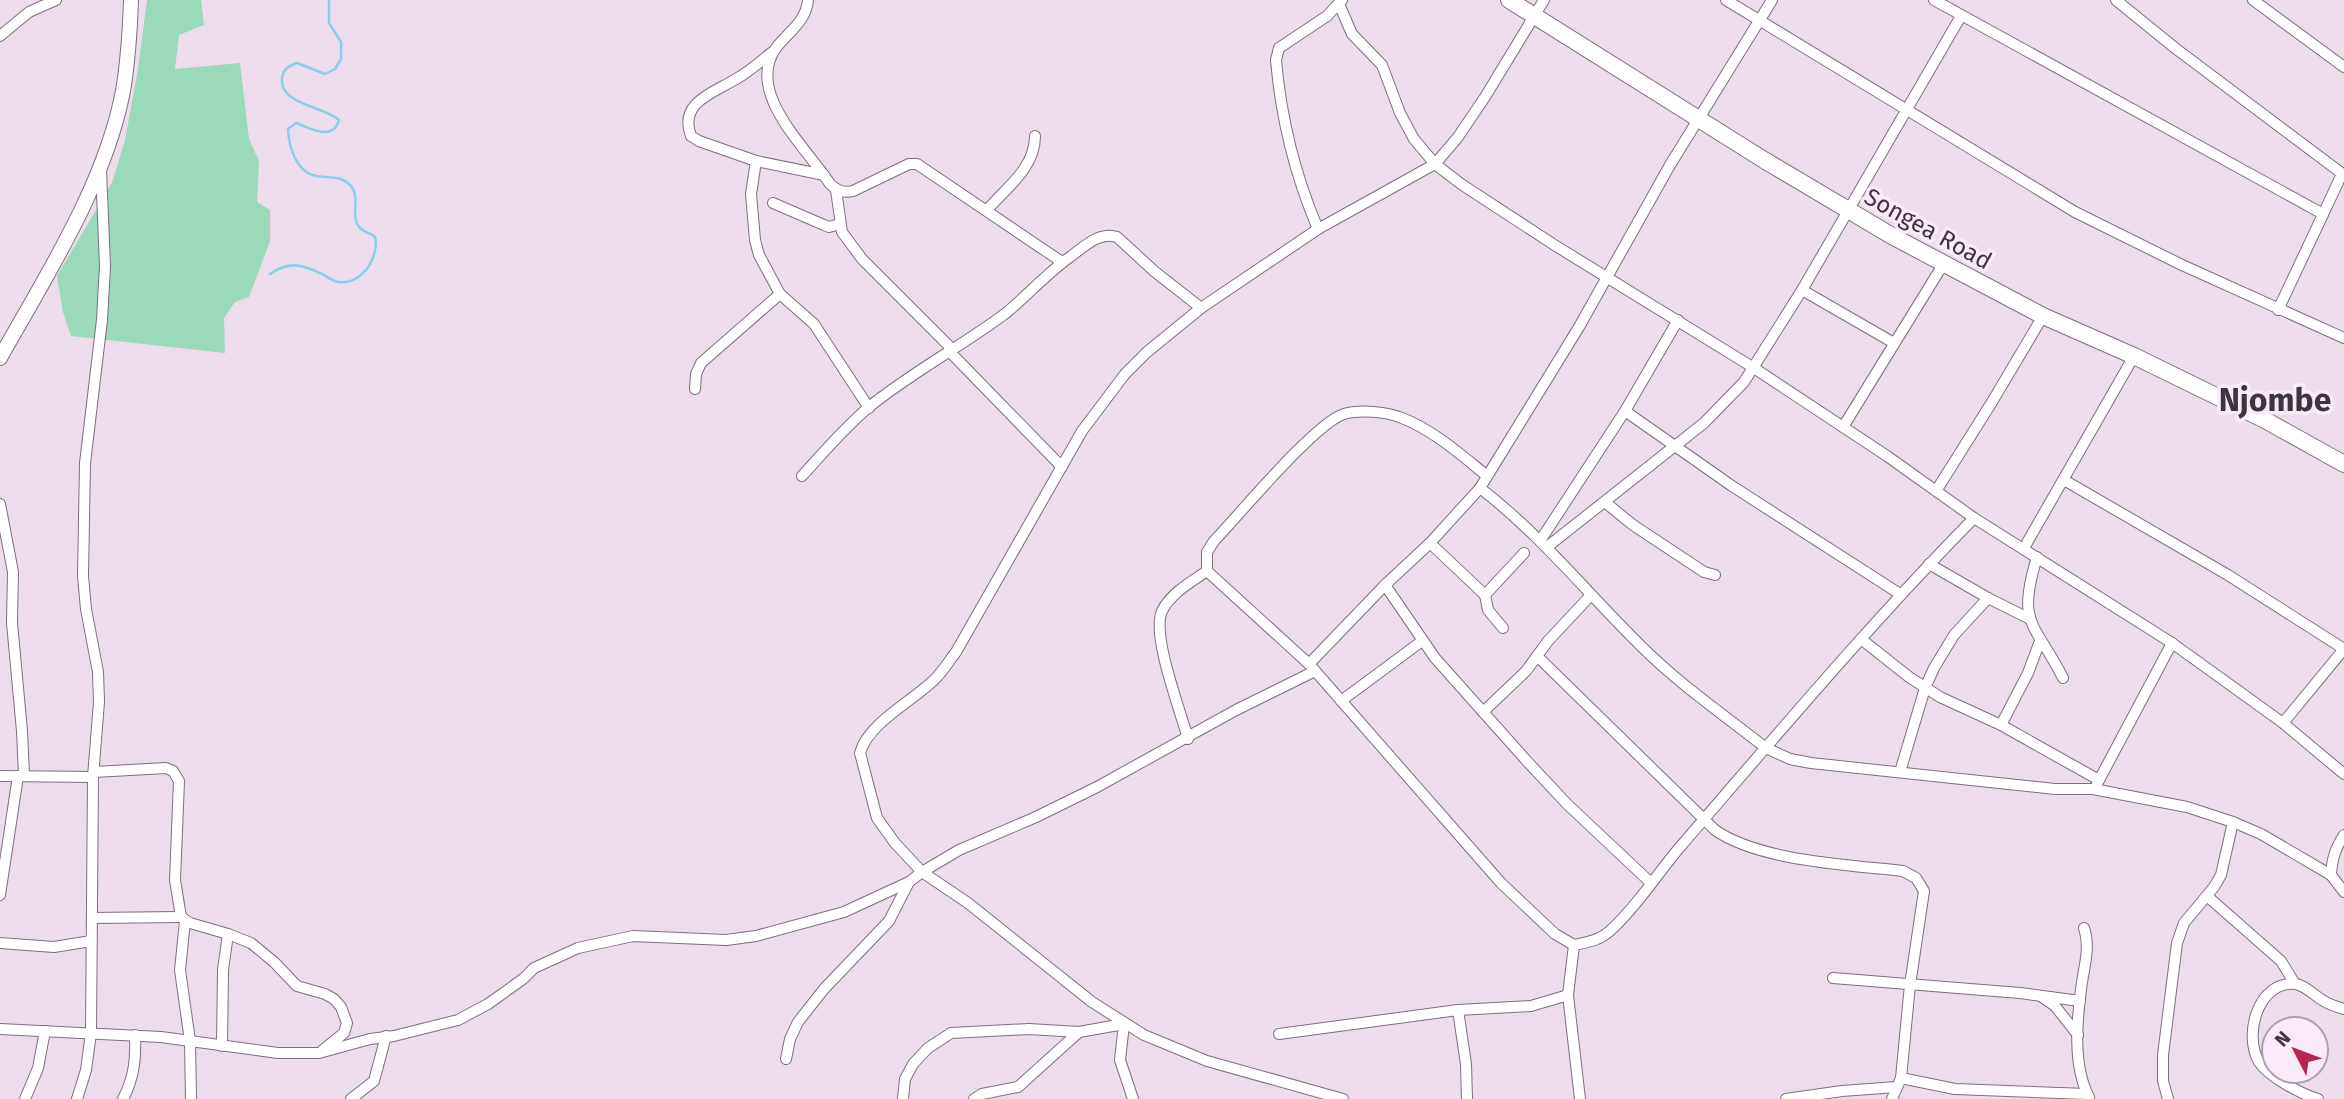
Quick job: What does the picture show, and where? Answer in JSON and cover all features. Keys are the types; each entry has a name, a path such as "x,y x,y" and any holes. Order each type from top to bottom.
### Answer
{"highway":[{"name":"Songea Road","path":"1509,0 1848,211 2043,316 2265,419 2344,464"}],"main road":[{"path":"0,358 76,220 101,163 123,92 131,0"}],"street":[{"path":"0,37 29,12 56,0"},
{"path":"808,0 796,28 776,48 735,80 706,94 696,104 689,119 691,136 699,141 756,161 824,175"},
{"path":"1343,1099 1327,1097 1207,1061 1144,1035 1091,1002 968,904 922,872 895,844 877,818 860,753 872,730 937,677 956,653 1082,431 1125,374 1147,352 1201,308 1318,229 1435,164 1465,127 1544,0"},
{"path":"1726,0 2075,212 2278,310 2344,338"},
{"path":"0,1029 135,1035 278,1053 319,1054 458,1020 488,1004 534,968 578,948 633,936 726,940 756,936 844,912 909,882 959,850 1069,801 1312,668 1385,585 1430,543 1480,488 1772,0"},
{"path":"1934,0 2323,214"},
{"path":"2116,0 2175,48 2343,174 2278,310"},
{"path":"2253,0 2344,67"},
{"path":"1318,229 1304,198 1292,157 1276,60 1279,48 1289,39 1327,16 1341,2 1352,34 1382,65 1400,113 1414,139 1435,164 1492,205 1754,368 1974,517 2172,643 2283,723 2344,774"},
{"path":"1544,544 1606,503 1676,446 1720,408 1754,368 1961,16"},
{"path":"776,48 769,62 767,82 773,102 787,127 836,190 842,232 862,259 1062,467"},
{"path":"987,210 1030,162 1035,136"},
{"path":"756,161 751,194 755,240 760,255 780,294 814,324 869,408"},
{"path":"77,1099 86,1070 91,1033 93,775 98,730 98,672 86,609 83,576 85,463 102,320 105,265 101,163"},
{"path":"836,190 853,191 909,164 917,163 1062,262"},
{"path":"772,203 829,227 840,224"},
{"path":"802,476 869,408 1004,314 1062,262 1099,237 1109,234 1128,246 1154,271 1201,308"},
{"path":"1843,427 1944,263"},
{"path":"1802,290 1894,343"},
{"path":"695,389 696,374 701,363 780,294"},
{"path":"1936,491 2043,316"},
{"path":"1544,544 1678,320"},
{"path":"2024,548 2134,356"},
{"path":"1625,411 1732,486 1900,594"},
{"path":"1486,475 1423,428 1401,417 1383,413 1346,413 1332,420 1313,436 1214,541 1207,552 1207,571 1312,668 1501,883 1555,934 1574,945 1595,941 1611,931 1900,594 1974,517"},
{"path":"2064,480 2228,575 2344,649 2283,723"},
{"path":"1480,488 1544,544 1663,668 1766,748 1790,759 1899,772 2055,789 2096,785"},
{"path":"1606,503 1633,525 1704,572 1715,575"},
{"path":"0,504 13,572 12,623 22,731 21,775 0,895"},
{"path":"1430,543 1485,595 1488,610 1503,628"},
{"path":"1485,595 1524,553"},
{"path":"2037,557 2029,584 2028,618 2063,678"},
{"path":"1929,564 2028,618"},
{"path":"1188,738 1172,687 1159,625 1162,611 1172,598 1181,588 1207,571"},
{"path":"1385,585 1422,641 1483,712 1567,804 1651,883"},
{"path":"1483,712 1526,671 1591,595"},
{"path":"1899,772 1924,688 1954,635 1988,598"},
{"path":"1861,639 1924,688 2001,725 2096,785 2188,807 2233,822 2287,847 2331,875 2344,892"},
{"path":"1341,701 1422,641"},
{"path":"2001,725 2028,673 2040,641"},
{"path":"2096,785 2172,643"},
{"path":"1537,656 1727,839 1791,857 1903,871 1916,878 1924,891 1923,908 1910,985 1899,1083 1892,1099"},
{"path":"0,776 93,775 166,768 172,769 177,775 180,794 175,880 183,919 180,970 190,1041 191,1099"},
{"path":"2168,1099 2163,1080 2163,1055 2177,943 2184,923 2221,875 2233,822"},
{"path":"2331,875 2332,859 2344,835"},
{"path":"786,1059 790,1039 798,1022 840,972 889,921 909,882"},
{"path":"2207,896 2281,961 2295,984"},
{"path":"92,918 183,919 244,940 260,950 300,988 325,994 341,1007 347,1023 344,1032 319,1054"},
{"path":"1786,1099 1899,1083 2089,1097 2082,1075 2078,1035 2087,947 2084,928"},
{"path":"222,1045 223,970 228,934"},
{"path":"0,943 45,947 91,941"},
{"path":"1574,945 1568,996 1580,1099"},
{"path":"1833,978 2080,1001"},
{"path":"2318,1099 2304,1094 2271,1073 2259,1061 2255,1053 2254,1027 2259,1005 2278,988 2295,984 2332,1006 2344,1009"},
{"path":"2038,995 2055,1006 2078,1035"},
{"path":"1279,1034 1458,1010 1531,1006 1568,996"},
{"path":"1458,1010 1466,1064 1467,1099"},
{"path":"903,1099 905,1079 913,1064 928,1048 951,1033 1029,1029 1079,1032 1124,1024"},
{"path":"1124,1024 1120,1060 1133,1099"},
{"path":"25,1099 38,1068 46,1031"},
{"path":"974,1099 982,1094 1018,1087 1079,1032"},
{"path":"123,1099 134,1073 135,1035"},
{"path":"351,1099 374,1081 386,1036"}],"green space":[{"path":"147,0 201,0 204,25 179,35 175,69 240,63 249,139 259,161 257,202 270,210 270,241 249,297 235,302 224,318 225,353 71,336 63,312 57,276 112,183 125,140"}],"waterway":[{"path":"270,274 284,267 297,265 335,281 346,282 363,273 375,250 374,236 356,223 355,196 351,186 339,179 309,174 295,158 290,143 288,129 296,123 326,132 336,127 339,120 288,94 283,87 282,78 287,68 297,63 325,74 335,69 341,59 341,42 329,23 329,0"}],"district":[{"name":"Njombe","path":"2275,400"}]}
